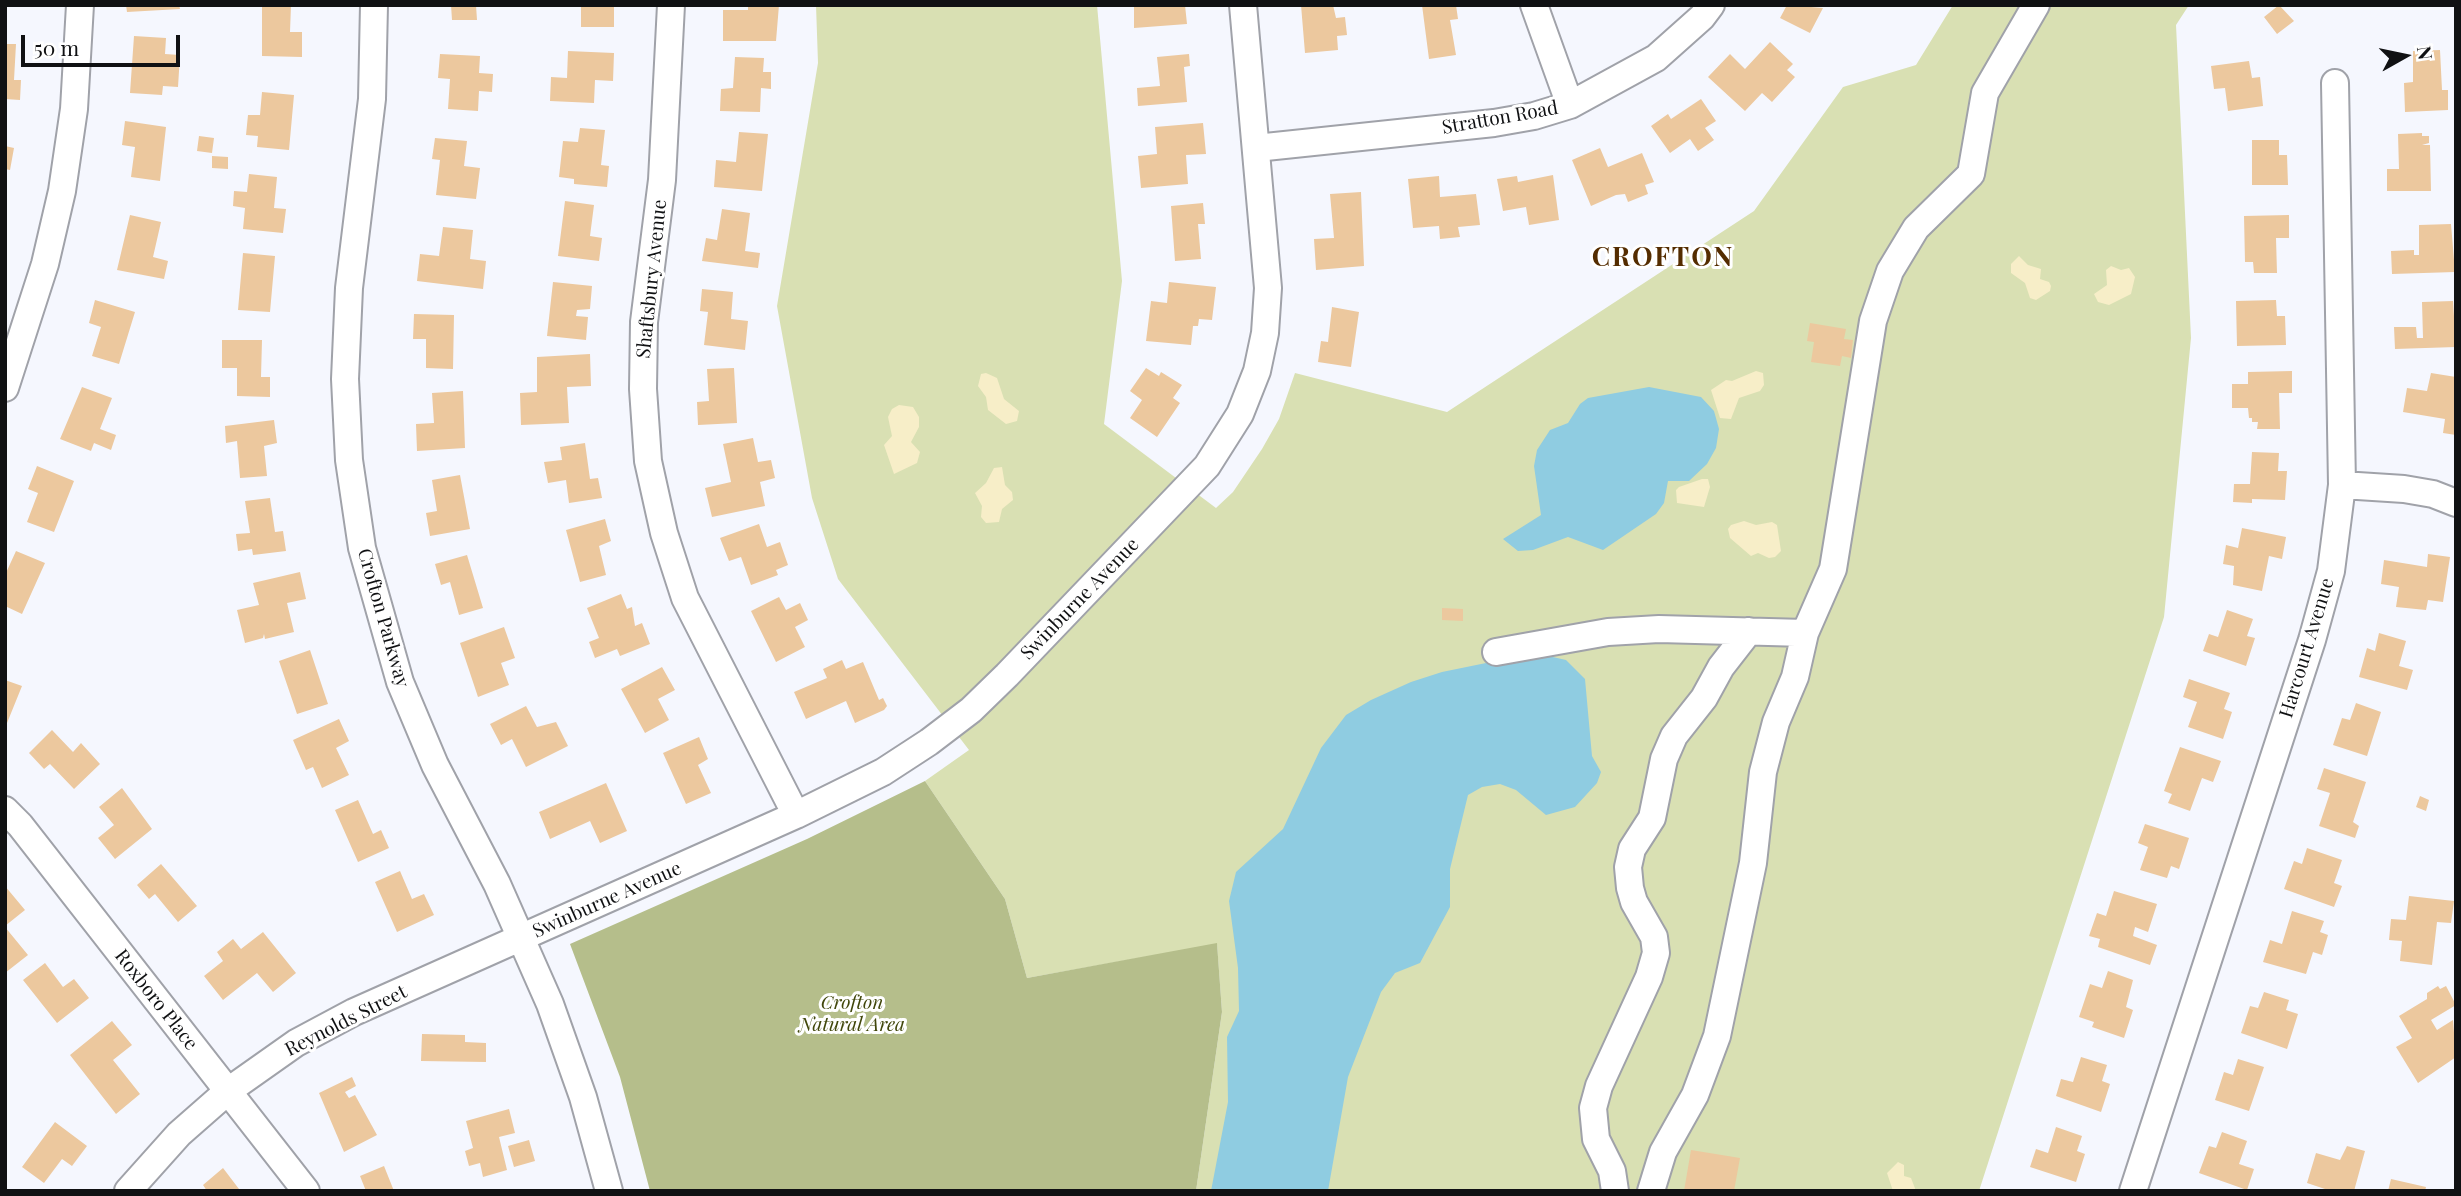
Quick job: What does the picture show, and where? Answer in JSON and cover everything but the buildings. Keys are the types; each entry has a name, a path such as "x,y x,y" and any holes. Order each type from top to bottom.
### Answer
{"street":[{"path":"5,388 45,264 62,191 74,109 80,5"},
{"name":"Crofton Parkway","path":"374,5 372,99 349,288 345,379 349,460 362,548 400,682 435,765 522,938 583,1097 609,1191"},
{"name":"Shaftsbury Avenue","path":"671,5 663,168 644,323 643,389 648,461 664,533 685,597 796,815"},
{"name":"Swinburne Avenue","path":"522,938 796,815 883,772 971,710 1207,467 1240,414 1257,371 1265,333 1268,288 1243,5"},
{"path":"1534,5 1570,105"},
{"name":"Stratton Road","path":"1256,148 1493,123 1570,105 1656,58 1711,5"},
{"path":"1651,1191 1663,1152 1695,1095 1717,1036 1753,863 1763,772 1776,722 1795,677 1805,632 1833,569 1873,321 1890,271 1916,228 1970,174 1985,93 2036,5"},
{"name":"Harcourt Avenue","path":"2133,1191 2312,640 2331,570 2342,485 2335,83"},
{"path":"2342,485 2404,489 2433,494 2456,503"},
{"path":"1496,652 1608,632 1659,629 1805,632"},
{"path":"1615,1191 1612,1171 1596,1139 1593,1108 1599,1086 1649,977 1656,953 1654,937 1634,902 1630,888 1630,858 1652,818 1664,759 1674,736 1704,698 1720,667 1749,631"},
{"name":"Roxboro Place","path":"5,810 306,1191"},
{"name":"Reynolds Street","path":"128,1191 179,1134 228,1091 296,1043 354,1012 522,938"}],"green space":[{"path":"816,5 1097,5 1122,281 1104,424 1216,508 1233,492 1262,449 1279,419 1295,373 1447,412 1754,211 1843,87 1916,65 1953,5 2189,5 2176,25 2191,338 2164,617 1979,1191 1196,1191 1222,1012 1217,944 1027,978 1005,899 925,781 969,750 838,579 812,498 777,306 818,63"},
{"name":"Crofton Natural Area","path":"925,781 1005,899 1027,978 1217,943 1222,1012 1196,1191 650,1191 620,1077 570,944 807,839"}],"sand":[{"path":"2019,256 2028,265 2041,269 2040,279 2049,282 2051,286 2050,291 2036,300 2030,298 2025,283 2011,273 2011,264"},
{"path":"2111,266 2121,270 2129,268 2135,277 2131,294 2109,305 2098,302 2094,294 2107,285 2106,270"},
{"path":"1756,371 1763,373 1764,385 1760,391 1739,398 1731,419 1720,418 1711,390 1726,380 1732,381"},
{"path":"986,373 997,378 1004,399 1019,411 1017,421 1006,424 988,410 986,397 978,386 981,374"},
{"path":"899,405 913,407 919,417 919,427 911,442 920,452 917,463 894,474 884,445 892,436 888,417 892,409"},
{"path":"1002,467 1005,485 1012,492 1013,500 1002,509 999,522 986,523 981,517 982,506 975,493 986,483 994,468"},
{"path":"1708,479 1710,487 1704,507 1677,503 1676,490 1679,487"},
{"path":"1744,521 1756,525 1772,522 1777,525 1781,551 1775,557 1769,558 1758,553 1751,556 1730,538 1728,529 1731,525"},
{"path":"1898,1162 1904,1165 1904,1176 1911,1178 1916,1191 1893,1191 1887,1173"}],"water":[{"path":"1649,387 1701,397 1714,411 1719,429 1716,448 1707,464 1689,481 1668,481 1664,503 1656,514 1603,550 1568,537 1533,550 1518,551 1503,539 1541,515 1534,466 1537,450 1550,430 1568,423 1580,404 1588,398"},
{"path":"1535,653 1566,660 1585,679 1592,756 1601,772 1597,783 1575,807 1546,815 1516,790 1500,784 1482,787 1468,795 1450,869 1450,907 1420,963 1395,973 1381,992 1348,1077 1328,1191 1211,1191 1228,1102 1227,1037 1239,1011 1238,968 1229,901 1236,872 1283,829 1321,748 1346,715 1411,682 1442,672"}],"district":[{"name":"CROFTON","path":"1663,258"}]}
